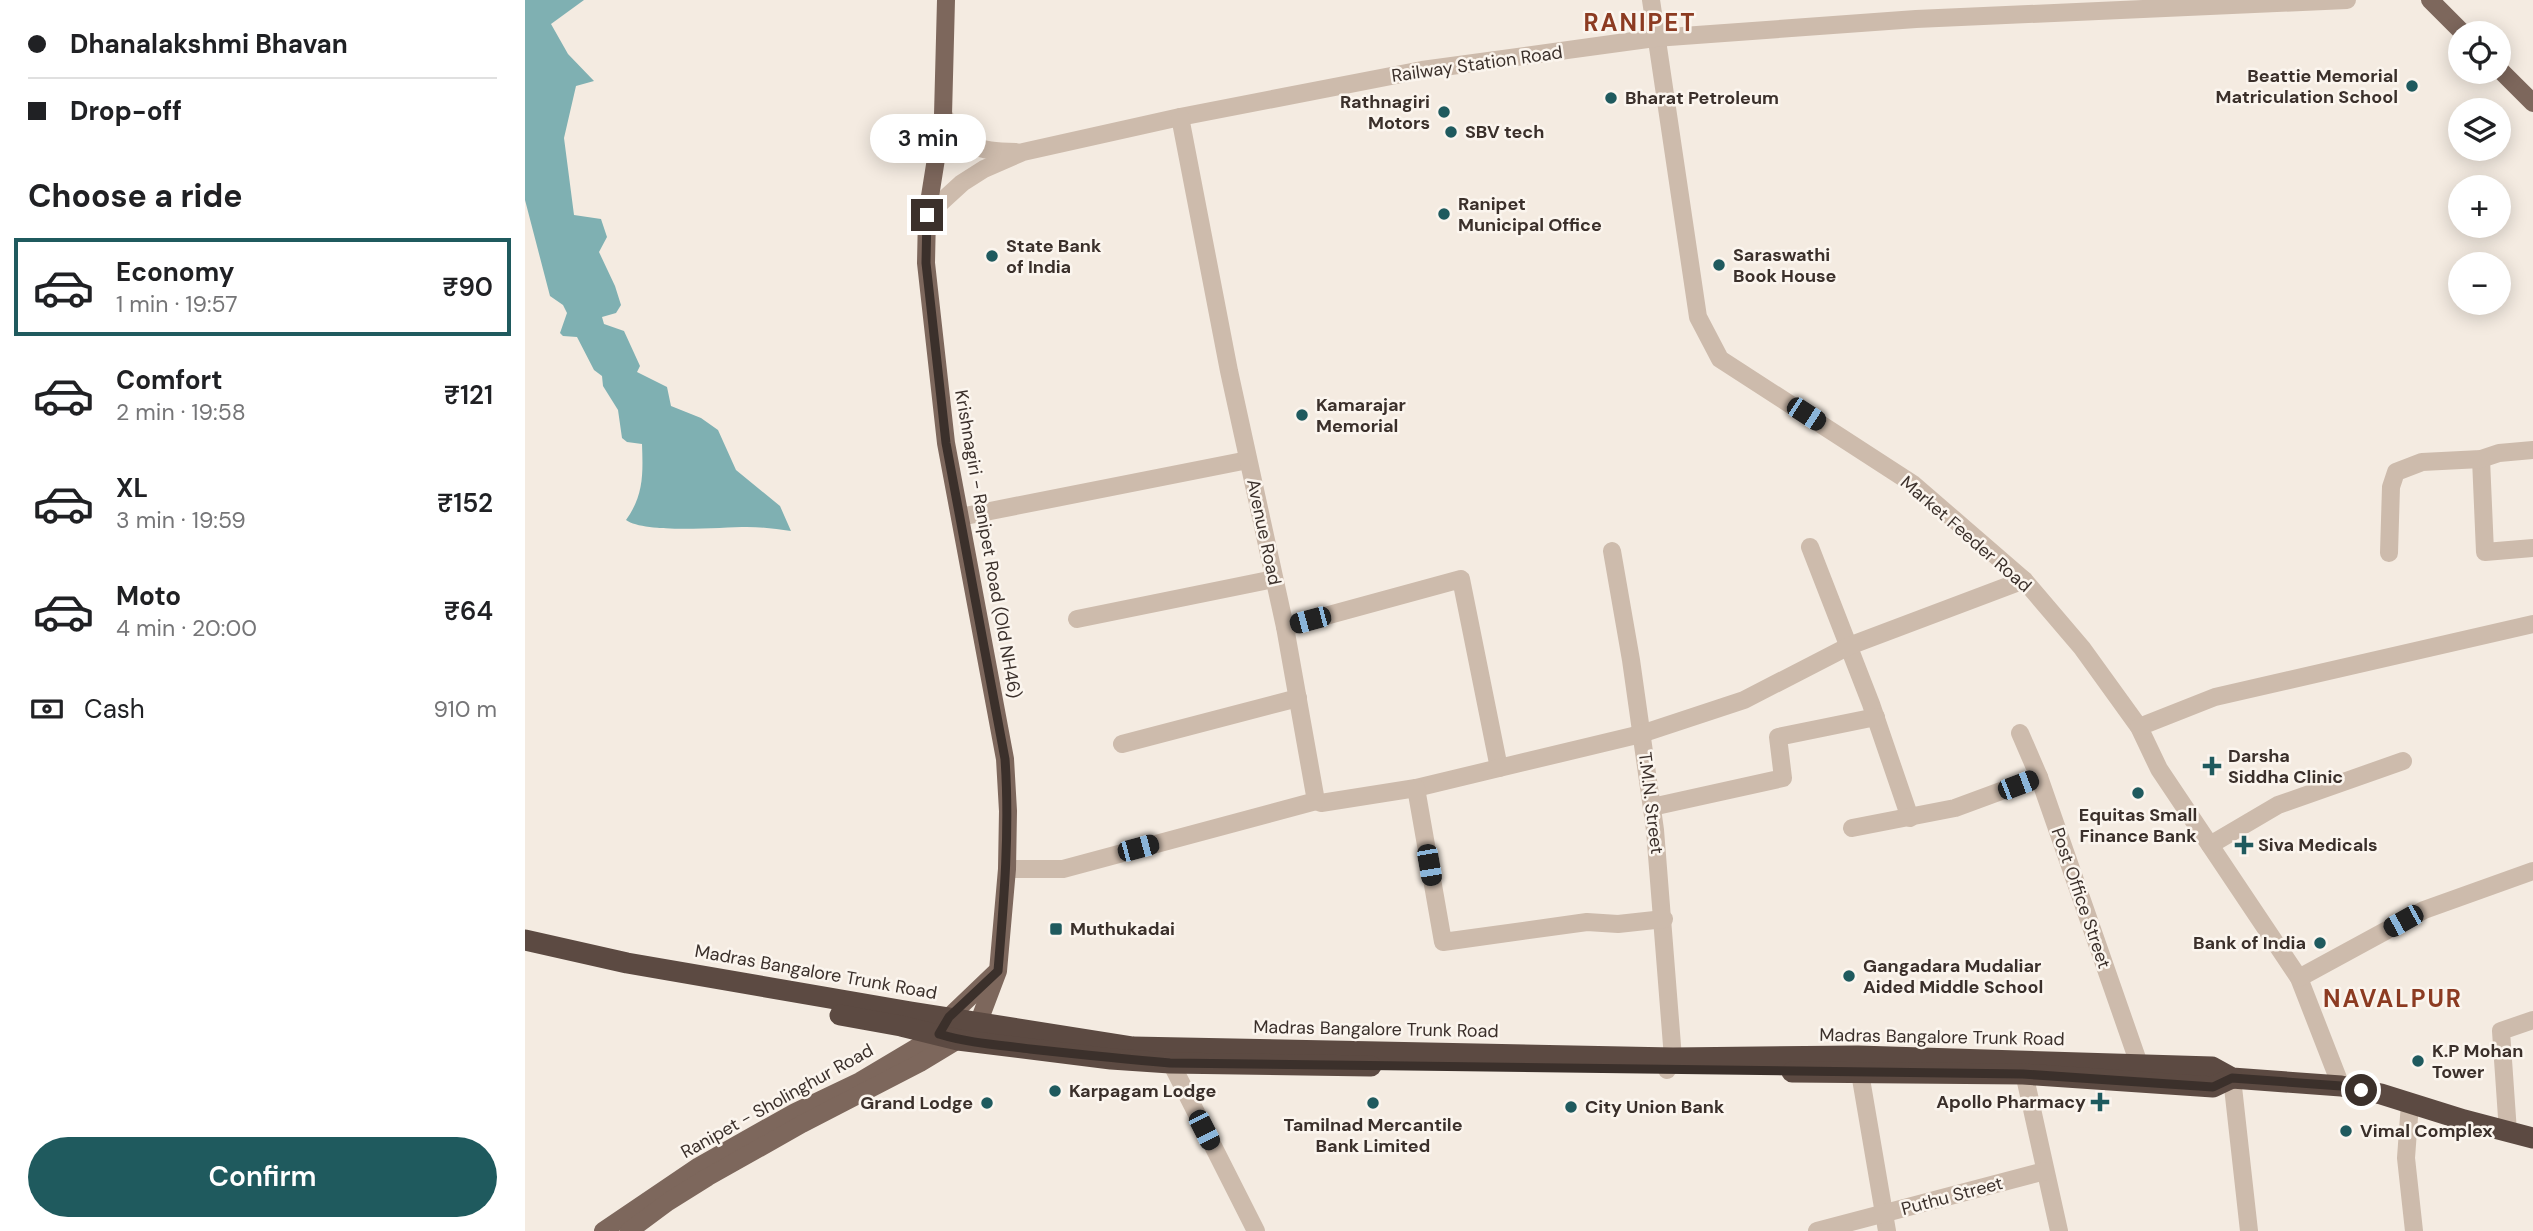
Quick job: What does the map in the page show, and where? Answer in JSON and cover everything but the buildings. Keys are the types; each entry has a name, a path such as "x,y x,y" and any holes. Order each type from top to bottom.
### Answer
{"highway":[{"name":"Madras Bangalore Trunk Road","path":"525,940 627,962 911,1012 949,1030 978,1024 1133,1047 1166,1055 1816,1065 1860,1073 2139,1064 2212,1067 2232,1078 2341,1086 2381,1094 2533,1138"},
{"path":"525,953 1111,1059 1166,1055"},
{"name":"Madras Bangalore Trunk Road","path":"1816,1065 1858,1056 2022,1067 2213,1087 2232,1078"}],"main road":[{"name":"Krishnagiri - Ranipet Road (Old NH46)","path":"946,0 943,115 927,215 926,263 946,443 1005,759 1008,811 1007,869 998,971 978,1024"},
{"path":"2430,0 2451,21"},
{"path":"2511,81 2533,103"},
{"path":"629,1231 668,1202 753,1150 920,1063 998,971"},
{"name":"Ranipet - Sholinghur Road","path":"603,1231 699,1166 795,1112 860,1081 949,1030"}],"street":[{"name":"Market Feeder Road","path":"1651,0 1698,317 1720,359 1913,484 2024,580 2082,648 2139,727 2159,769 2299,978 2341,1086"},
{"name":"Railway Station Road","path":"927,215 962,183 984,169 1023,152 1180,117 1422,71 1655,38 1916,19 2347,0"},
{"path":"943,115 969,145 986,151 1023,152"},
{"name":"Avenue Road","path":"1180,117 1229,371 1285,627 1316,801"},
{"path":"2389,553 2391,487 2396,471 2422,462 2481,459 2499,453 2533,450"},
{"path":"2481,459 2485,552 2533,548"},
{"path":"960,517 1248,460"},
{"path":"1810,547 1876,718 1910,818"},
{"name":"T.M.N. Street","path":"1612,551 1652,807 1664,919 1670,1064"},
{"path":"1077,619 1274,579"},
{"path":"1285,627 1461,579 1499,768"},
{"path":"1007,869 1063,869 1316,801 1321,803 1416,788 1641,734 1744,701 1849,646 2024,580"},
{"path":"2139,727 2214,697 2533,624"},
{"path":"1122,744 1298,698"},
{"path":"1652,807 1783,778 1778,737 1876,718"},
{"name":"Post Office Street","path":"2020,733 2039,776 2139,1064"},
{"path":"2210,845 2278,805 2403,761"},
{"path":"1852,828 1955,808 2039,776"},
{"path":"1416,788 1443,942 1587,922 1618,924 1664,919"},
{"path":"2299,978 2424,910 2533,871"},
{"path":"2508,1132 2501,1031 2533,1020"},
{"path":"1166,1055 1256,1231"},
{"path":"2022,1067 2059,1231"},
{"path":"1860,1073 1885,1223"},
{"path":"2232,1078 2249,1231"},
{"path":"2410,1103 2406,1158 2414,1231"},
{"name":"Puthu Street","path":"1817,1231 1885,1223 2045,1171"}],"water":[{"path":"525,0 584,0 551,24 568,54 594,81 576,86 564,138 574,215 601,219 607,237 599,252 621,305 616,313 602,317 604,324 624,331 640,366 637,372 667,387 671,406 701,418 718,430 736,470 780,506 791,531 753,527 650,527 626,520 639,493 642,444 627,442 622,438 618,410 603,386 602,376 594,370 577,337 563,336 560,333 567,313 563,305 550,296 525,200"}],"place":[{"name":"Beattie Memorial Matriculation School","path":"2412,86"},
{"name":"Bharat Petroleum","path":"1611,98"},
{"name":"Rathnagiri Motors","path":"1444,112"},
{"name":"SBV tech","path":"1451,132"},
{"name":"Ranipet Municipal Office","path":"1444,214"},
{"name":"State Bank of India","path":"992,256"},
{"name":"Saraswathi Book House","path":"1719,265"},
{"name":"Kamarajar Memorial","path":"1302,415"},
{"name":"Darsha Siddha Clinic","path":"2212,766"},
{"name":"Equitas Small Finance Bank","path":"2138,793"},
{"name":"Siva Medicals","path":"2244,845"},
{"name":"Muthukadai","path":"1056,929"},
{"name":"Bank of India","path":"2320,943"},
{"name":"Gangadara Mudaliar Aided Middle School","path":"1849,976"},
{"name":"K.P Mohan Tower","path":"2418,1061"},
{"name":"Karpagam Lodge","path":"1055,1091"},
{"name":"Apollo Pharmacy","path":"2100,1102"},
{"name":"Grand Lodge","path":"987,1103"},
{"name":"Tamilnad Mercantile Bank Limited","path":"1373,1103"},
{"name":"City Union Bank","path":"1571,1107"},
{"name":"Vimal Complex","path":"2346,1131"}],"district":[{"name":"RANIPET","path":"1640,23"},
{"name":"NAVALPUR","path":"2393,999"}],"route":[{"path":"927,215 926,263 946,443 1005,759 1008,811 1007,869 998,971 949,1017 939,1034 958,1040 1111,1059 1170,1063 2023,1074 2213,1087 2232,1078 2341,1086 2361,1090"}]}
